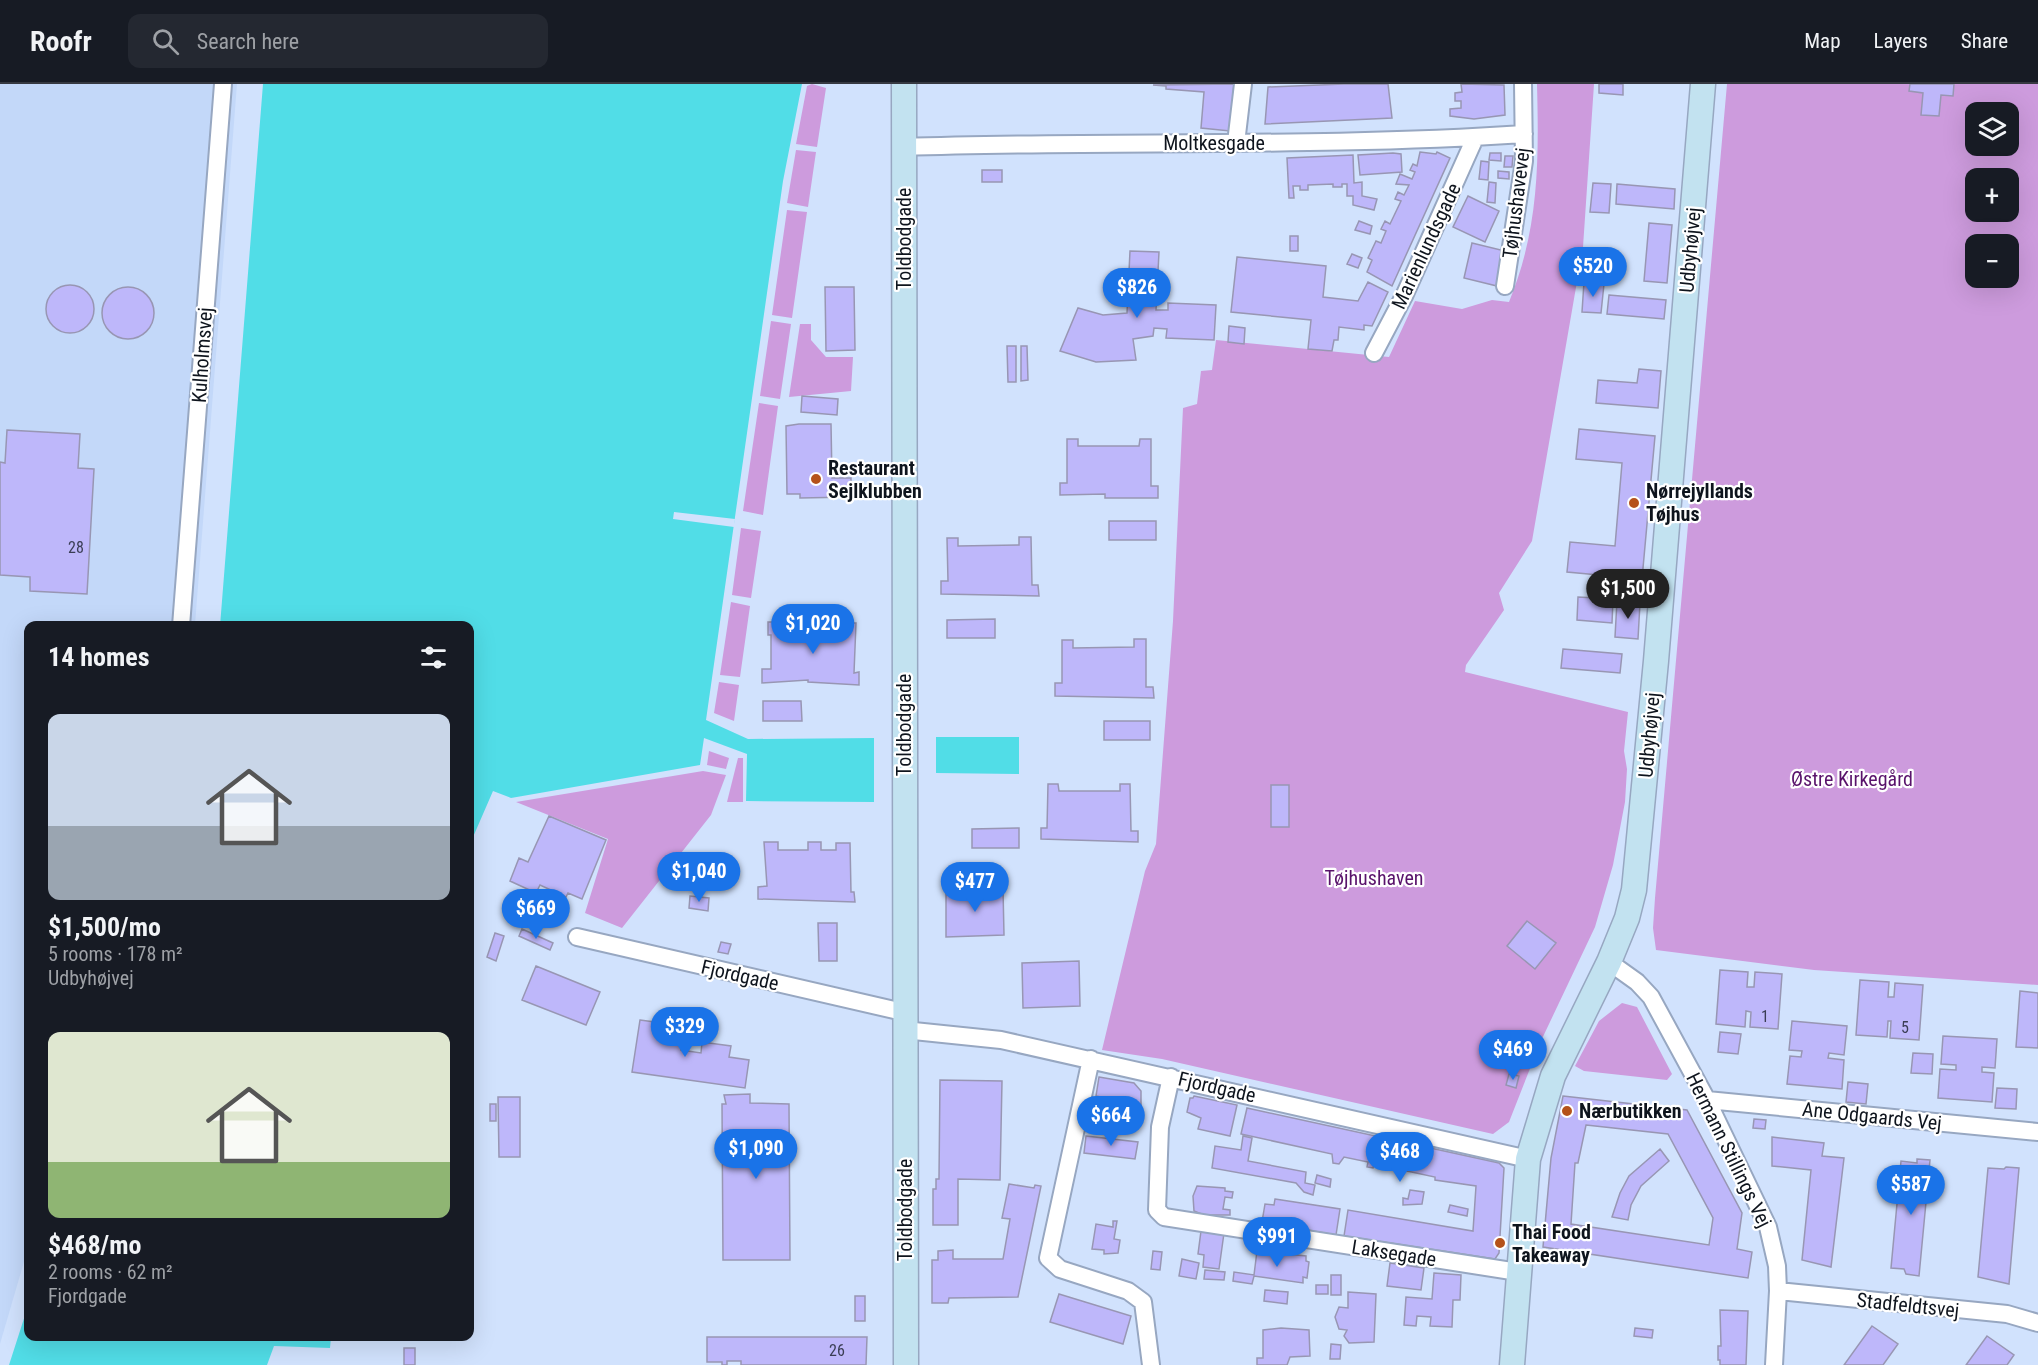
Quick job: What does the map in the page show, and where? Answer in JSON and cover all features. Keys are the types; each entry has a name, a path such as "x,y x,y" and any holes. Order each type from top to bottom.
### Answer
{"street":[{"name":"Kulholmsvej","path":"181,621 223,84"},
{"name":"Toldbodgade","path":"904,84 906,1365"},
{"path":"1236,143 1243,84"},
{"name":"Tøjhushavevej","path":"1505,286 1524,161 1523,84"},
{"name":"Udbyhøjvej","path":"1512,1365 1528,1158 1553,1076 1609,962 1627,918 1634,890 1657,650 1703,84"},
{"name":"Moltkesgade","path":"904,147 1015,143 1236,143 1475,138 1524,134"},
{"name":"Marienlundsgade","path":"1374,353 1405,294 1475,138"},
{"name":"Fjordgade","path":"577,937 904,1021 1091,1059 1528,1158"},
{"name":"Hermann Stillings Vej","path":"1609,962 1636,982 1651,997 1707,1100 1768,1227 1777,1266 1774,1365"},
{"path":"1091,1059 1048,1258 1060,1269 1128,1291 1143,1302 1151,1365"},
{"name":"Laksegade","path":"1172,1077 1160,1127 1156,1210 1164,1217 1518,1272"},
{"name":"Ane Odgaards Vej","path":"1707,1100 2038,1132"},
{"name":"Stadfeldtsvej","path":"1778,1291 2007,1314 2038,1323"}],"shaded area":[{"path":"0,84 237,84 195,621 24,621 24,1262 0,1344"},
{"path":"263,84 802,84 783,181 706,720 748,739 874,738 874,802 746,801 747,754 704,738 700,765 511,798 493,791 474,835 474,621 220,621"},
{"path":"936,737 1019,737 1019,774 936,773"},
{"path":"24,1318 24,1341 331,1341 330,1348 274,1346 267,1365 9,1365"}],"green space":[{"path":"812,84 826,88 817,147 796,144 807,86"},
{"name":"Tøjhushaven","path":"1537,84 1594,84 1583,247 1532,541 1499,593 1504,610 1466,665 1465,672 1628,712 1624,751 1627,769 1625,802 1613,865 1595,927 1540,1043 1509,1122 1493,1134 1162,1059 1102,1050 1145,871 1156,844 1173,621 1183,408 1197,404 1201,371 1212,370 1216,340 1389,357 1415,301 1462,309 1492,300 1509,302 1519,275 1532,222 1538,141"},
{"name":"Østre Kirkegård","path":"1727,84 2038,84 2038,985 1814,970 1656,950 1653,928"},
{"path":"796,150 816,152 808,207 787,203"},
{"path":"787,210 807,212 792,318 772,315"},
{"path":"771,321 791,324 780,399 760,396"},
{"path":"800,324 811,324 811,340 826,357 853,357 851,391 789,397"},
{"path":"759,403 778,406 763,515 743,511"},
{"path":"741,528 761,531 751,598 732,595"},
{"path":"731,602 750,606 740,677 720,675"},
{"path":"719,682 739,685 734,721 714,713"},
{"path":"709,751 729,758 726,769 707,765"},
{"path":"738,758 743,758 743,802 727,802"},
{"path":"703,771 726,775 711,815 622,928 585,913 608,839 516,802"},
{"path":"1622,1003 1637,1007 1672,1074 1667,1080 1584,1071 1575,1066 1599,1021"}],"pier":[{"path":"674,512 735,519 734,527 673,519"}],"building":[{"path":"1234,84 1230,131 1201,128 1204,92 1166,89 1166,86 1153,85"},
{"path":"1388,84 1392,118 1265,124 1268,87"},
{"path":"1461,84 1504,85 1505,115 1474,119 1450,116 1450,109 1461,108 1461,101 1455,101 1455,93 1462,92"},
{"path":"1599,84 1623,84 1623,95 1599,93"},
{"path":"1910,84 1954,84 1953,96 1941,95 1939,116 1921,115 1923,93 1909,91"},
{"path":"1420,152 1436,154 1437,152 1450,158 1392,286 1367,272 1372,260 1368,258 1376,241 1381,243 1386,231 1381,229 1385,221 1390,224 1401,201 1395,199 1398,192 1404,195 1409,185 1396,184 1400,174 1412,179 1415,172 1410,170 1413,164 1417,166"},
{"path":"1490,153 1501,153 1501,161 1489,160"},
{"path":"1401,154 1402,172 1360,175 1358,155"},
{"path":"1353,155 1354,183 1362,182 1362,196 1377,199 1374,210 1353,205 1353,196 1347,196 1347,184 1342,184 1342,187 1333,187 1333,184 1308,185 1308,190 1300,190 1300,186 1293,186 1294,198 1289,198 1287,158"},
{"path":"1505,156 1513,156 1512,167 1504,167"},
{"path":"1481,161 1489,162 1488,180 1479,179"},
{"path":"982,170 1002,170 1002,182 982,182"},
{"path":"1498,171 1509,172 1509,179 1498,178"},
{"path":"1489,182 1496,183 1495,203 1487,202"},
{"path":"1593,183 1611,184 1609,213 1590,212"},
{"path":"1617,184 1675,189 1674,209 1616,204"},
{"path":"1468,196 1499,211 1485,242 1453,227"},
{"path":"1359,221 1372,226 1370,234 1355,230"},
{"path":"1649,223 1672,225 1667,283 1644,281"},
{"path":"1290,236 1298,236 1298,251 1290,251"},
{"path":"1472,243 1505,251 1497,286 1464,278"},
{"path":"1130,251 1159,252 1156,310 1168,310 1168,303 1216,305 1214,340 1166,338 1167,329 1154,328 1153,336 1133,339 1136,360 1096,362 1060,351 1078,308 1103,315 1127,313"},
{"path":"1352,254 1362,258 1358,268 1347,264"},
{"path":"1237,257 1326,266 1323,297 1358,301 1368,282 1388,292 1372,326 1364,325 1364,330 1339,327 1338,340 1334,340 1332,351 1308,349 1311,320 1231,312"},
{"path":"1584,282 1604,284 1601,313 1582,312"},
{"path":"65,285 75,285 90,295 94,309 93,318 84,329 75,333 65,333 50,323 46,314 46,304 56,289"},
{"path":"128,287 138,289 146,295 152,303 154,313 152,323 146,331 138,337 128,339 118,337 110,331 104,323 102,313 104,303 110,295 118,289"},
{"path":"825,287 854,287 855,350 826,351"},
{"path":"1609,295 1666,300 1664,319 1607,314"},
{"path":"1229,326 1245,328 1244,344 1228,342"},
{"path":"1007,346 1016,346 1016,382 1008,382"},
{"path":"1021,346 1027,346 1028,380 1021,381"},
{"path":"1639,369 1661,371 1658,408 1596,403 1598,380 1637,383"},
{"path":"802,396 838,399 837,415 801,412"},
{"path":"831,424 832,478 851,478 851,497 800,498 800,494 787,494 786,426"},
{"name":"Nørrejyllands Tøjhus","path":"1579,429 1655,436 1642,579 1567,572 1570,542 1615,546 1622,463 1576,459"},
{"path":"7,430 80,434 78,468 94,469 87,594 30,591 30,577 0,575 0,462 5,463"},
{"path":"1067,439 1078,439 1078,446 1139,446 1140,439 1151,439 1151,486 1158,486 1158,498 1105,498 1105,494 1060,495 1060,483 1067,483"},
{"path":"1109,521 1156,521 1156,540 1109,540"},
{"path":"1019,537 1031,537 1032,585 1038,585 1039,596 941,594 941,581 948,581 947,538 958,538 958,546 1019,545"},
{"path":"1578,597 1613,599 1612,623 1577,620"},
{"path":"1617,601 1640,603 1638,639 1615,637"},
{"path":"995,619 995,638 947,638 947,620"},
{"path":"768,622 782,622 782,632 813,632 813,623 824,623 824,631 841,631 841,623 856,623 854,673 859,672 859,685 808,682 808,680 762,683 762,669 771,669 771,635 768,635"},
{"path":"1134,639 1146,639 1146,687 1153,687 1154,698 1055,696 1055,683 1062,683 1062,640 1073,640 1073,648 1134,647"},
{"path":"1563,649 1622,654 1620,673 1561,668"},
{"path":"763,701 801,701 802,721 763,721"},
{"path":"1104,721 1150,721 1150,740 1104,740"},
{"path":"1048,784 1058,784 1059,791 1120,791 1120,784 1130,784 1131,831 1138,831 1138,842 1041,839 1041,828 1047,828"},
{"path":"1271,785 1289,785 1289,827 1271,827"},
{"path":"549,816 606,840 582,899 568,893 566,897 540,885 536,893 510,881 519,858 528,862"},
{"path":"1019,828 1019,848 972,848 972,829"},
{"path":"764,842 778,842 778,850 808,850 808,842 821,842 821,850 836,850 836,843 850,843 851,892 854,892 855,902 758,899 758,887 767,886"},
{"path":"1003,889 1004,935 946,937 946,890"},
{"path":"690,896 709,898 708,911 689,908"},
{"path":"1527,921 1556,943 1535,969 1507,946"},
{"path":"818,923 837,923 837,961 819,961"},
{"path":"522,929 553,943 550,950 519,936"},
{"path":"495,933 504,936 496,961 487,957"},
{"path":"721,942 731,944 728,954 718,952"},
{"path":"1079,961 1080,1006 1023,1008 1022,963"},
{"path":"536,966 600,992 586,1025 522,1000"},
{"path":"1720,970 1748,972 1747,987 1754,987 1755,972 1782,974 1778,1029 1750,1027 1751,1012 1746,1011 1745,1027 1716,1024"},
{"path":"1860,980 1889,982 1888,997 1894,997 1895,983 1923,985 1919,1040 1890,1038 1891,1021 1888,1021 1887,1037 1856,1035"},
{"path":"2020,991 2038,993 2038,1048 2016,1047"},
{"path":"640,1020 684,1026 681,1050 701,1053 702,1042 731,1046 729,1057 749,1060 745,1088 632,1072"},
{"path":"1792,1021 1847,1026 1844,1055 1829,1053 1828,1058 1844,1060 1842,1089 1787,1084 1790,1056 1801,1057 1802,1051 1789,1050"},
{"path":"1720,1032 1741,1034 1738,1054 1718,1052"},
{"path":"1943,1036 1997,1039 1995,1068 1982,1067 1982,1072 1994,1073 1992,1102 1938,1098 1940,1069 1956,1070 1956,1065 1941,1064"},
{"path":"1913,1053 1933,1054 1932,1074 1911,1073"},
{"path":"1509,1074 1519,1076 1516,1088 1506,1085"},
{"path":"1099,1077 1134,1083 1141,1091 1141,1115 1119,1113 1120,1101 1096,1096"},
{"path":"940,1080 1002,1081 1000,1180 958,1179 958,1225 933,1225 933,1189 936,1189 936,1179 939,1179"},
{"path":"1848,1082 1868,1084 1866,1104 1846,1102"},
{"path":"1997,1088 2017,1089 2016,1109 1995,1108"},
{"path":"750,1094 750,1103 789,1104 790,1260 723,1260 722,1104 726,1104 724,1095"},
{"path":"1194,1096 1237,1105 1230,1136 1198,1129 1201,1118 1187,1112 1190,1098"},
{"path":"1563,1096 1687,1110 1742,1213 1737,1249 1752,1252 1748,1278 1543,1247 1551,1158","holes":["1586,1125 1668,1134 1713,1218 1709,1245 1571,1224 1575,1163 1578,1163"]},
{"path":"498,1097 520,1097 520,1157 499,1157"},
{"path":"490,1104 496,1104 496,1121 490,1121"},
{"path":"1247,1108 1499,1163 1504,1168 1499,1253 1495,1259 1344,1236 1348,1210 1473,1231 1476,1186 1435,1180 1435,1177 1374,1164 1373,1168 1367,1167 1368,1162 1344,1157 1339,1164 1333,1163 1332,1154 1241,1134"},
{"path":"1754,1119 1766,1120 1765,1129 1753,1128"},
{"path":"1086,1136 1138,1142 1135,1159 1084,1153"},
{"path":"1243,1136 1252,1138 1248,1161 1306,1172 1305,1183 1315,1185 1313,1195 1304,1192 1296,1183 1212,1168 1215,1146 1241,1150"},
{"path":"1772,1137 1824,1143 1822,1156 1844,1158 1831,1267 1802,1260 1811,1170 1772,1166"},
{"path":"1660,1149 1669,1161 1641,1186 1631,1205 1628,1220 1612,1217 1620,1193 1629,1176"},
{"path":"1917,1159 1930,1160 1919,1276 1906,1274 1904,1269 1891,1268 1901,1161 1917,1163"},
{"path":"2006,1167 2019,1168 2009,1284 1978,1277 1988,1168 2004,1169"},
{"path":"1317,1175 1331,1179 1330,1187 1315,1183"},
{"path":"1009,1184 1034,1188 1035,1185 1041,1186 1018,1297 949,1298 948,1303 932,1303 932,1260 938,1260 938,1251 953,1250 953,1259 1003,1259 1010,1219 1002,1218"},
{"path":"1197,1186 1225,1188 1225,1191 1233,1192 1232,1198 1225,1197 1223,1209 1230,1210 1230,1215 1204,1215 1194,1211 1193,1196"},
{"path":"1410,1190 1424,1192 1422,1204 1403,1205 1403,1198 1408,1199"},
{"path":"1275,1199 1340,1209 1336,1235 1262,1222 1265,1204 1274,1205"},
{"path":"1450,1205 1468,1209 1467,1216 1448,1212"},
{"path":"1113,1221 1117,1221 1114,1239 1120,1240 1118,1253 1104,1254 1104,1250 1092,1249 1096,1224 1113,1227"},
{"path":"1201,1231 1224,1233 1219,1269 1203,1267 1204,1255 1198,1254"},
{"path":"1153,1251 1162,1252 1160,1270 1151,1269"},
{"path":"1257,1251 1306,1256 1306,1261 1309,1262 1307,1278 1303,1277 1303,1283 1254,1276 1252,1284 1233,1281 1234,1272 1254,1275"},
{"path":"1182,1259 1199,1263 1196,1279 1179,1276"},
{"path":"1390,1263 1424,1268 1421,1290 1387,1286"},
{"path":"1205,1270 1225,1272 1224,1280 1204,1279"},
{"path":"1434,1273 1461,1275 1460,1300 1453,1300 1452,1327 1430,1326 1431,1317 1417,1316 1416,1326 1404,1325 1406,1297 1432,1299"},
{"path":"1331,1275 1341,1275 1341,1295 1331,1295"},
{"path":"1316,1285 1328,1285 1328,1294 1316,1294"},
{"path":"1265,1290 1288,1292 1287,1304 1264,1301"},
{"path":"1348,1292 1376,1294 1374,1342 1349,1343 1344,1336 1347,1330 1339,1329 1335,1317 1339,1307 1348,1308"},
{"path":"1059,1294 1131,1316 1123,1344 1050,1322"},
{"path":"855,1296 865,1296 865,1321 855,1321"},
{"path":"1720,1310 1748,1311 1746,1365 1720,1365 1718,1346 1721,1346"},
{"path":"1872,1326 1898,1344 1883,1365 1844,1365"},
{"path":"1281,1328 1309,1330 1310,1356 1290,1357 1287,1365 1257,1365 1257,1358 1263,1358 1263,1330"},
{"path":"1635,1328 1653,1330 1652,1338 1634,1336"},
{"path":"1987,1336 2014,1355 2007,1365 1966,1365"},
{"path":"707,1337 867,1337 866,1365 741,1365 741,1361 727,1361 727,1365 722,1365 722,1362 707,1362"},
{"path":"1331,1344 1341,1345 1340,1359 1330,1359"},
{"path":"404,1348 415,1348 415,1365 404,1365"}],"place":[{"name":"Restaurant Sejlklubben","path":"816,479"},
{"name":"Nørrejyllands Tøjhus","path":"1634,503"},
{"name":"Nærbutikken","path":"1567,1111"},
{"name":"Thai Food Takeaway","path":"1500,1243"}]}
